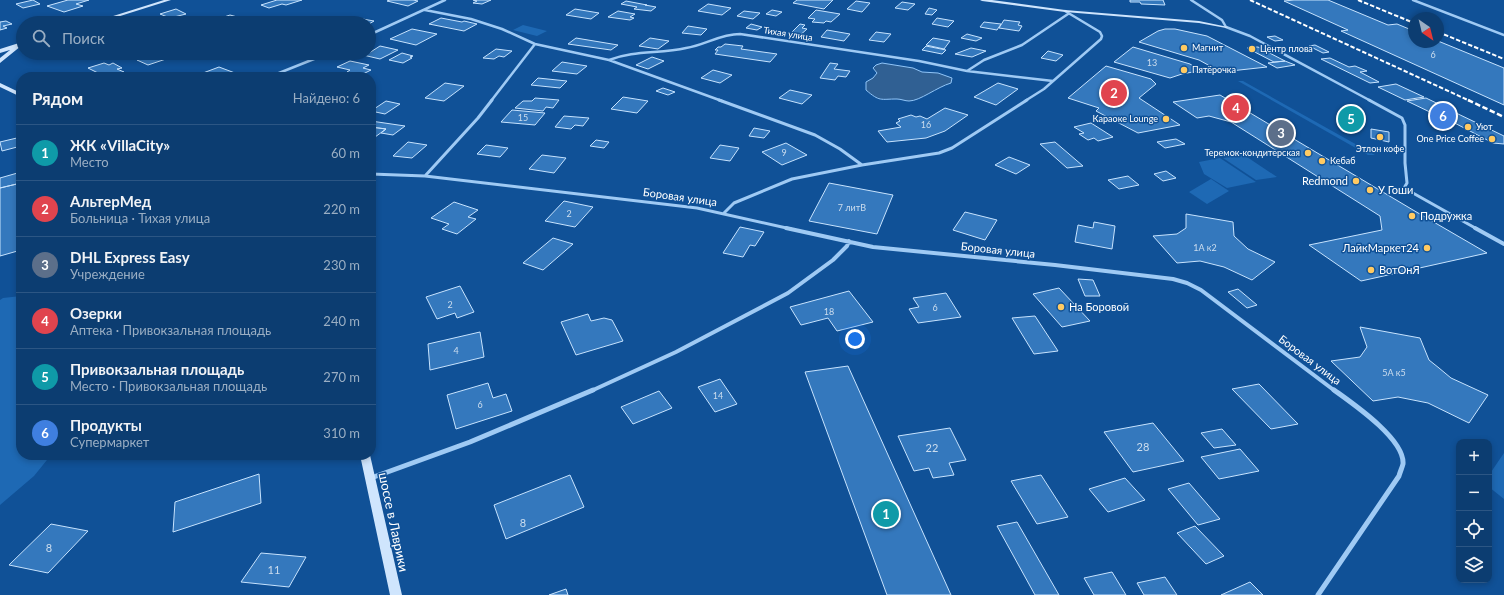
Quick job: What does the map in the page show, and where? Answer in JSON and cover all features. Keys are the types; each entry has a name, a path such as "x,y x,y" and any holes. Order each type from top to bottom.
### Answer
{"street":[{"path":"116,16 169,0"},
{"path":"376,32 445,0"},
{"path":"982,0 1066,12 1199,22 1226,27 1250,36 1402,118 1405,125 1405,163 1407,176 1407,183 1404,188 1504,244"},
{"path":"1191,0 1222,20 1226,27"},
{"path":"1413,0 1504,35"},
{"path":"426,10 471,19 502,29 535,44 609,60 815,135 840,149 862,165"},
{"path":"967,71 972,66 980,62 1015,49 1035,37 1066,12"},
{"path":"724,213 734,203 792,179 862,165 932,155 952,148 1006,114 1053,81 1101,39 1102,36 1100,32 1066,12"},
{"name":"Тихая улица","path":"609,60 619,55 696,47 723,34 730,33 899,58 967,71 1053,81"},
{"path":"425,176 478,118 535,44"},
{"path":"0,51 16,46"},
{"path":"0,61 16,49"},
{"path":"282,72 312,60"},
{"path":"0,84 16,92"},
{"name":"Боровая улица","path":"376,174 425,176 681,206 724,213 873,247 1054,265 1173,279 1187,283 1202,290 1372,418 1397,445 1403,463 1399,476 1318,595"},
{"path":"371,478 470,442 566,402 676,352 788,293 833,260 848,246 849,241"},
{"name":"шоссе в Лаврики","path":"366,460 396,595"}],"shaded area":[{"path":"523,25 547,31 537,36 513,30"},
{"path":"882,63 913,68 922,72 938,73 952,78 951,83 909,101 898,99 880,99 866,90 866,82 873,78 877,73 873,68"},
{"path":"1238,81 1243,81 1375,155 1368,155"},
{"path":"1243,155 1277,177 1256,180 1223,158"},
{"path":"1220,158 1256,182 1227,188 1204,174 1199,162"},
{"path":"1211,179 1229,191 1207,204 1189,192"},
{"path":"16,297 16,460 47,460 34,476 0,505 0,300 3,298"},
{"path":"1504,453 1504,499 1492,489 1492,471"}],"building":[{"path":"33,0 40,4 23,8 16,4"},
{"path":"68,0 89,0 76,4 83,6 64,12 47,6"},
{"path":"277,0 302,0 269,8 261,5"},
{"path":"473,0 491,0 482,4 473,3 477,1"},
{"path":"797,0 833,0 824,9 793,3"},
{"path":"1130,0 1163,0 1165,5 1141,4 1140,2 1130,2"},
{"path":"1328,0 1388,25 1397,24 1408,29 1408,48 1444,48 1444,43 1504,68 1504,105 1341,31 1348,30 1284,1"},
{"path":"387,1 418,1 408,6"},
{"path":"626,1 656,7 651,11 634,9 637,7 621,4"},
{"path":"856,1 870,3 862,12 847,9"},
{"path":"902,2 915,4 908,10 895,8"},
{"path":"708,4 731,8 722,15 698,11"},
{"path":"929,8 937,10 932,15 925,14"},
{"path":"176,9 186,14 178,16 165,16 160,14"},
{"path":"575,9 599,13 591,19 566,15"},
{"path":"772,10 782,12 776,16 766,14"},
{"path":"816,10 840,14 831,22 812,22 815,19 808,18"},
{"path":"618,11 635,14 630,17 634,18 630,20 608,17"},
{"path":"744,11 760,13 753,19 737,16"},
{"path":"441,18 477,24 464,31 429,24"},
{"path":"937,18 954,21 948,27 932,24"},
{"path":"1004,20 1020,22 1018,25 1022,26 1019,31 999,28"},
{"path":"6,21 12,24 3,26 7,28 0,30 0,22"},
{"path":"984,22 1001,24 997,30 980,27"},
{"path":"751,24 762,27 757,30 746,28"},
{"path":"800,24 805,25 802,28 807,29 798,37 788,36"},
{"path":"688,26 707,29 701,35 682,33"},
{"path":"412,29 437,34 416,45 390,39"},
{"path":"1175,29 1207,36 1267,67 1221,72 1199,60 1139,42 1158,31"},
{"path":"827,30 850,34 844,41 821,37"},
{"path":"876,32 891,34 884,42 869,40"},
{"path":"967,34 982,38 976,41 961,38"},
{"path":"1275,36 1283,40 1275,41 1267,37"},
{"path":"576,38 618,45 611,50 568,44"},
{"path":"650,38 669,41 658,49 639,46"},
{"path":"933,38 950,41 944,49 926,45"},
{"path":"725,44 743,46 741,49 777,54 770,62 715,54 718,50 715,50 718,47"},
{"path":"1315,45 1329,52 1323,53 1309,46"},
{"path":"380,46 398,50 380,59 376,58 376,49"},
{"path":"926,46 946,50 942,54 922,50"},
{"path":"1133,47 1190,64 1198,71 1170,78 1114,62"},
{"path":"1258,47 1285,61 1274,62 1247,48"},
{"path":"971,48 986,51 972,57 955,54"},
{"path":"496,49 512,51 504,57 499,56 494,59 483,58"},
{"path":"1048,51 1063,55 1056,61 1041,58"},
{"path":"402,53 413,56 403,63 389,60"},
{"path":"652,57 664,61 648,69 636,65"},
{"path":"1330,58 1349,67 1355,66 1367,71 1360,72 1379,82 1370,83 1321,59"},
{"path":"137,60 163,60 148,65"},
{"path":"350,61 369,65 363,68 371,70 367,72 347,72 350,70 337,67"},
{"path":"1285,61 1295,65 1277,68 1268,63"},
{"path":"562,62 587,66 577,74 552,71"},
{"path":"104,63 109,65 113,63 122,68 117,69 124,72 96,72 88,68"},
{"path":"830,63 838,64 834,69 850,71 846,77 838,76 835,80 820,78"},
{"path":"1106,66 1151,79 1156,84 1139,98 1180,125 1138,133 1096,111 1099,108 1068,98"},
{"path":"219,67 232,72 206,72"},
{"path":"713,70 732,75 720,83 701,78"},
{"path":"538,78 567,81 560,88 531,85"},
{"path":"445,83 464,86 444,101 425,98"},
{"path":"998,83 1018,89 996,105 974,97"},
{"path":"1396,84 1424,97 1405,100 1378,87"},
{"path":"663,88 675,92 668,95 656,91"},
{"path":"790,90 812,95 802,104 779,98"},
{"path":"1220,95 1487,253 1361,281 1309,245 1382,230 1380,216 1231,122 1209,116 1197,118 1173,102"},
{"path":"623,97 648,101 637,113 611,109"},
{"path":"535,98 559,100 553,108 546,107 543,111 515,108 523,101 532,101"},
{"path":"1426,98 1453,111 1434,114 1407,101"},
{"path":"386,101 400,104 385,114 376,112 376,108"},
{"path":"945,108 968,115 945,131 926,138 887,142 878,131 901,127 896,123 900,121 898,119 911,115 916,117 920,116 927,119"},
{"path":"512,110 545,113 535,125 501,122"},
{"path":"1454,112 1504,136 1504,144 1493,143 1445,118 1435,115"},
{"path":"564,116 589,118 583,126 575,125 571,129 555,127"},
{"path":"376,122 405,126 393,135 381,133 386,129 376,128"},
{"path":"1091,123 1113,137 1098,141 1094,138 1088,140 1079,134 1084,133 1074,127"},
{"path":"376,128 386,129 376,136"},
{"path":"754,128 770,131 764,138 749,136"},
{"path":"1371,129 1389,132 1389,142 1371,138"},
{"path":"16,138 16,147 2,151 0,142"},
{"path":"1176,139 1185,144 1165,148 1157,142"},
{"path":"596,140 609,142 604,148 590,146"},
{"path":"408,142 427,145 412,158 393,156"},
{"path":"1055,142 1083,166 1067,168 1040,144"},
{"path":"786,143 807,155 782,165 762,152"},
{"path":"486,145 508,148 500,157 477,154"},
{"path":"720,145 739,148 730,161 710,158"},
{"path":"542,155 566,158 554,173 529,169"},
{"path":"1009,157 1030,165 1016,174 995,165"},
{"path":"1166,171 1176,178 1163,181 1154,174"},
{"path":"16,173 16,184 0,188 0,178"},
{"path":"1128,176 1139,185 1119,189 1108,180"},
{"path":"829,183 893,195 877,234 809,221"},
{"path":"16,184 16,251 0,256 0,188"},
{"path":"564,201 593,207 575,227 545,221"},
{"path":"454,202 478,210 468,217 476,219 457,234 442,229 449,224 431,218"},
{"path":"965,212 997,220 985,240 953,230"},
{"path":"1186,214 1233,222 1234,236 1248,249 1275,262 1252,280 1224,267 1200,261 1177,263 1153,236 1177,234 1186,228"},
{"path":"1094,222 1115,226 1112,249 1075,242 1078,225 1093,228"},
{"path":"740,227 764,232 755,246 750,245 743,257 723,253"},
{"path":"553,238 573,244 543,270 523,263"},
{"path":"1078,279 1093,280 1100,296 1085,296"},
{"path":"460,286 474,312 457,318 455,313 437,319 426,297"},
{"name":"На Боровой","path":"1059,288 1090,321 1062,327 1033,294"},
{"path":"1238,289 1257,305 1247,308 1228,292"},
{"path":"849,291 873,322 837,331 828,318 801,325 790,307"},
{"path":"946,293 961,317 918,323 909,309 919,307 913,298"},
{"path":"588,314 591,321 604,318 612,320 623,341 576,355 561,322"},
{"path":"1035,316 1058,351 1034,354 1012,318"},
{"path":"1360,327 1420,338 1429,360 1451,378 1488,395 1469,423 1428,403 1398,397 1373,401 1331,361 1360,357 1367,347"},
{"path":"480,332 484,357 430,370 428,344"},
{"path":"848,366 951,595 887,595 805,372"},
{"path":"720,379 737,404 715,412 698,387"},
{"path":"488,383 493,398 506,394 512,411 456,429 447,395"},
{"path":"1259,384 1298,424 1271,429 1232,389"},
{"path":"659,391 672,408 633,424 621,407"},
{"path":"1153,423 1184,461 1133,472 1104,432"},
{"path":"950,428 966,460 949,463 954,475 933,478 929,468 914,471 898,436"},
{"path":"1222,429 1236,445 1214,448 1201,433"},
{"path":"1240,449 1259,471 1219,479 1201,457"},
{"path":"259,474 261,503 173,532 175,502"},
{"path":"570,475 584,507 506,539 494,505"},
{"path":"1041,475 1068,517 1037,524 1011,481"},
{"path":"1125,478 1145,500 1108,512 1089,489"},
{"path":"1189,483 1220,519 1198,525 1168,489"},
{"path":"1017,522 1059,595 1035,595 997,526"},
{"path":"51,524 88,531 48,573 9,565"},
{"path":"1195,526 1224,556 1206,564 1177,533"},
{"path":"261,553 306,557 289,587 241,582"},
{"path":"1112,572 1126,595 1094,595 1084,578"},
{"path":"1165,577 1177,595 1144,595 1137,583"},
{"path":"1250,582 1263,595 1221,595"},
{"path":"566,589 568,595 549,595"}],"railway":[{"path":"1250,0 1470,101"},
{"path":"1358,0 1408,21"},
{"path":"1444,34 1504,59"},
{"path":"1468,100 1504,117"}],"place":[{"name":"Магнит","path":"1184,48"},
{"name":"Центр плова","path":"1252,49"},
{"name":"Пятёрочка","path":"1184,70"},
{"name":"АльтерМед","path":"1114,93"},
{"name":"Озерки","path":"1236,108"},
{"name":"Продукты","path":"1443,116"},
{"name":"Караоке Lounge","path":"1166,119"},
{"name":"Привокзальная площадь","path":"1351,119"},
{"name":"Уют","path":"1468,127"},
{"name":"DHL Express Easy","path":"1281,133"},
{"name":"Этлон кофе","path":"1380,137"},
{"name":"One Price Coffee","path":"1492,139"},
{"name":"Теремок-кондитерская","path":"1308,153"},
{"name":"Кебаб","path":"1322,161"},
{"name":"Redmond","path":"1356,181"},
{"name":"У Гоши","path":"1370,190"},
{"name":"Подружка","path":"1412,216"},
{"name":"ЛайкМаркет24","path":"1427,248"},
{"name":"ВотОнЯ","path":"1371,270"},
{"name":"На Боровой","path":"1061,307"},
{"name":"ЖК «VillaCity»","path":"886,514"}]}
